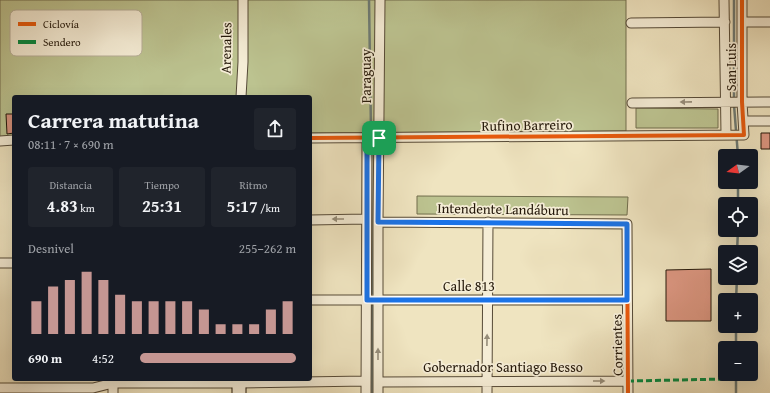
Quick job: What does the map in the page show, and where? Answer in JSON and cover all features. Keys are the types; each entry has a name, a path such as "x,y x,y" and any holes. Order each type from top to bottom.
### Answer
{"street":[{"name":"Arenales","path":"241,95 243,62 243,0"},
{"name":"Paraguay","path":"378,393 380,0"},
{"name":"San Luis","path":"724,0 726,134"},
{"name":"San Luis","path":"742,0 742,102 744,135"},
{"path":"631,22 725,22"},
{"path":"742,22 770,22"},
{"path":"632,103 770,102"},
{"path":"744,121 770,121"},
{"name":"Rufino Barreiro","path":"312,138 744,135"},
{"path":"366,393 367,138"},
{"path":"0,141 12,140"},
{"path":"312,220 366,219"},
{"name":"Intendente Landáburu","path":"378,222 627,224"},
{"path":"487,393 488,222"},
{"name":"Corrientes","path":"627,224 628,393"},
{"path":"0,263 12,263"},
{"name":"Calle 813","path":"312,300 627,300"},
{"path":"0,388 92,388 113,381 239,385 366,382"},
{"path":"113,381 113,393"},
{"name":"Gobernador Santiago Besso","path":"378,382 628,381"}],"green space":[{"path":"0,0 626,0 626,131 312,133 312,95 12,95 12,137 0,137"},
{"path":"636,108 718,109 718,128 636,128"},
{"path":"417,196 628,197 627,215 417,214"}],"building":[{"path":"6,114 12,114 12,133 7,134"},
{"path":"761,133 770,133 770,149 761,149"},
{"path":"711,269 711,321 666,321 666,270"}],"waterway":[{"path":"369,0 371,131"},
{"path":"734,0 734,100"},
{"path":"734,105 737,149"},
{"path":"371,145 372,293"},
{"path":"738,189 738,197"},
{"path":"737,245 738,237"},
{"path":"736,293 737,285"},
{"path":"372,306 372,393"},
{"path":"736,333 736,341"},
{"path":"736,381 736,393"}],"marked path":[{"path":"628,381 718,379"}],"cycle path":[{"path":"312,138 744,135 742,102 742,0"},
{"path":"378,222 627,224 628,393"}],"route":[{"path":"367,138 379,138 378,222 627,224 627,300 367,300 367,138"}]}
